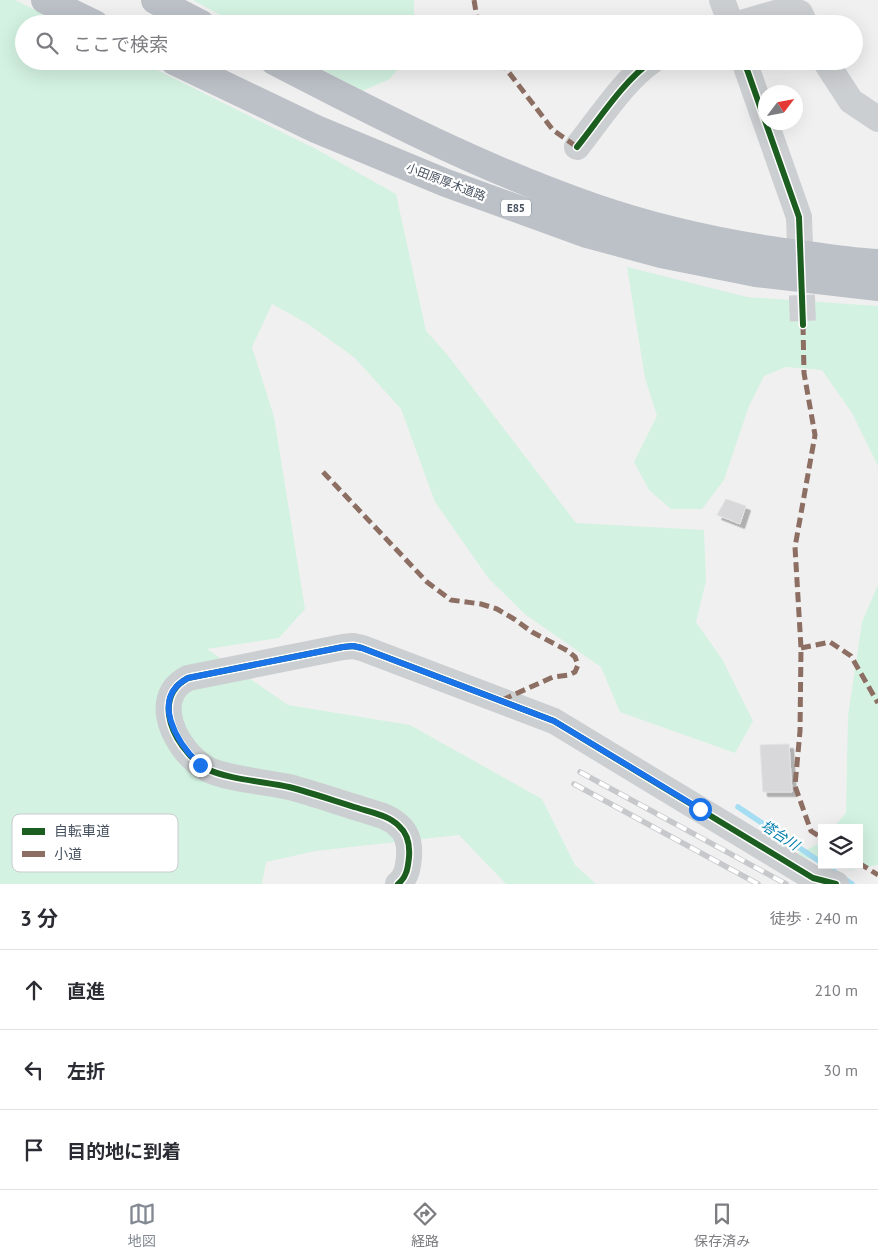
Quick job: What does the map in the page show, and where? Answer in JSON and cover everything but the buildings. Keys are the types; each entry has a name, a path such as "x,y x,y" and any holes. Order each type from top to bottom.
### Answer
{"highway":[{"path":"45,0 76,15"},
{"path":"155,0 184,15"},
{"name":"小田原厚木道路","path":"193,70 316,129 438,180 587,234 662,254 756,273 878,286"},
{"name":"E85","path":"292,70 448,149 524,182 594,208 666,229 761,249 878,263"}],"street":[{"path":"722,0 728,15"},
{"path":"769,15 789,9 801,15"},
{"path":"577,147 620,92 641,70"},
{"path":"747,70 799,216"},
{"path":"831,70 851,101 878,119"},
{"path":"398,884 406,875 410,854 407,836 401,827 394,821 376,814 290,788 214,773 200,765 185,750 170,720 170,701 176,686 188,678 324,651 353,646 362,648 554,721 813,878 836,884"}],"green space":[{"path":"0,0 15,0 45,15 15,15 15,70 157,70 316,149 396,194 426,331 446,353 576,523 704,530 706,581 696,622 722,659 753,721 735,753 620,712 601,667 526,615 489,579 435,502 401,409 355,358 308,324 272,304 252,347 274,417 305,609 279,638 207,649 288,705 410,725 542,799 575,865 596,884 506,884 459,835 315,851 266,862 262,884 0,884"},
{"path":"193,0 414,0 414,15 220,15"},
{"path":"324,70 397,70 390,79 362,91"},
{"path":"627,267 747,297 878,306 878,466 852,413 822,370 786,367 764,376 749,406 724,480 702,509 671,509 649,490 634,462 657,416 645,378"},
{"path":"878,585 878,865 863,868 863,824 836,824 846,813 848,716 862,622"},
{"path":"818,844 818,861 794,855"}],"waterway":[{"name":"塔台川","path":"738,807 818,860"},
{"name":"塔台川","path":"830,869 836,873"},
{"name":"塔台川","path":"843,878 852,884"}],"tunnel":[{"path":"799,217 803,325"}],"railway":[{"path":"580,772 786,884"},
{"path":"574,784 758,884"}],"marked path":[{"path":"474,0 476,15"},
{"path":"507,70 553,130 577,147"},
{"path":"803,325 804,373 815,435 795,547 801,648 800,731 795,786 811,831 818,835"},
{"path":"323,472 427,582 451,600 481,604 497,609 575,657 578,665 575,672 569,675 553,677 502,700"},
{"path":"801,648 830,642 851,656 878,703"},
{"path":"863,866 878,875"}],"cycle path":[{"path":"577,147 612,101 641,70"},
{"path":"747,70 799,217 803,325"},
{"path":"398,884 406,872 409,844 402,829 395,822 380,815 289,787 225,775 200,765 182,746 171,723 169,703 172,693 178,685 188,678 343,647 353,646 362,648 554,721 813,878 836,884"}],"route":[{"path":"200,765 185,750 170,720 170,701 176,686 188,678 353,646 554,721 700,809"}]}
